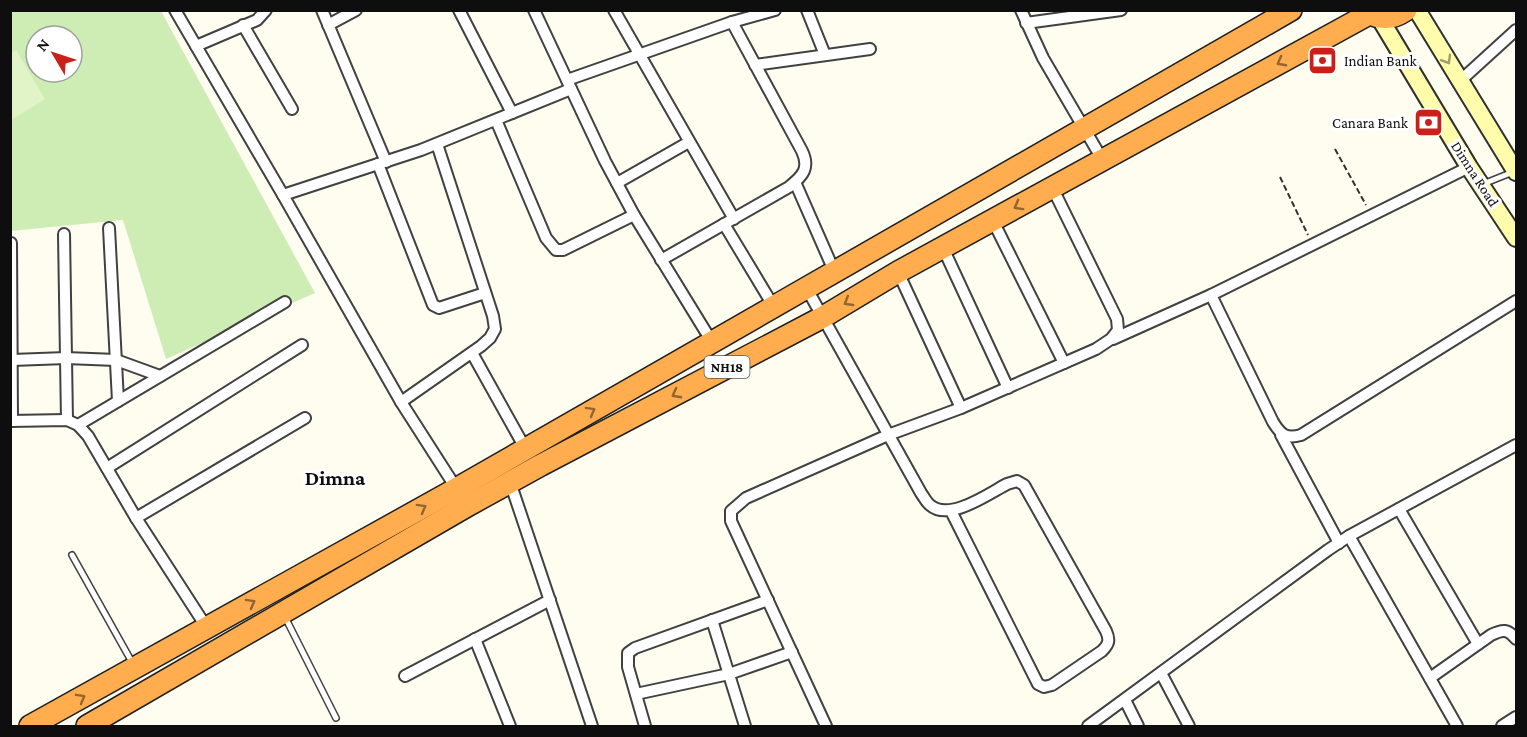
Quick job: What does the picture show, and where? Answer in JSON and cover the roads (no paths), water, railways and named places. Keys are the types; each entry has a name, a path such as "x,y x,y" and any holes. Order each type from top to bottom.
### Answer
{"highway":[{"name":"NH18","path":"87,726 283,613 461,497 525,448 835,273 1291,10"},
{"name":"NH18","path":"30,726 207,628 461,497 510,482 823,317 993,219 1371,14 1398,16 1406,10"}],"street":[{"path":"175,10 401,402 461,497"},
{"path":"196,46 257,20 266,10"},
{"path":"322,10 382,163 433,305 439,308 447,307 485,293"},
{"path":"328,25 356,10"},
{"path":"459,10 512,113"},
{"path":"534,10 616,183 712,342"},
{"path":"614,10 689,142 774,307"},
{"path":"283,195 437,144 512,113 638,54 775,10"},
{"path":"807,10 825,55"},
{"path":"1021,10 1043,58 1102,159"},
{"path":"1026,23 1121,10"},
{"path":"1417,10 1516,171"},
{"name":"Dimna Road","path":"1371,14 1516,238"},
{"path":"661,260 795,183 806,169 806,159 732,22"},
{"path":"243,25 292,109"},
{"path":"1460,81 1516,30"},
{"path":"755,65 870,49"},
{"path":"496,120 546,238 556,250 563,250 634,215"},
{"path":"616,183 689,142"},
{"path":"401,402 472,353 490,338 495,329 437,144"},
{"path":"826,726 731,521 731,511 746,498 888,435 961,408 1096,349 1111,339 1211,295 1469,167"},
{"path":"795,183 835,273"},
{"path":"1052,187 1117,319 1118,330 1111,339"},
{"path":"993,219 1064,363"},
{"path":"110,228 118,401"},
{"path":"64,234 67,420"},
{"path":"11,243 11,421 67,420 78,425 88,436 136,518 207,628"},
{"path":"943,248 1008,388"},
{"path":"898,272 961,408"},
{"path":"807,289 921,494 930,505 939,510 951,511 1007,484 1017,481 1024,485 1106,631 1109,637 1108,645 1052,685 1044,687 1038,684 951,511"},
{"path":"1211,295 1339,543"},
{"path":"1281,434 1290,438 1301,435 1516,301"},
{"path":"78,425 285,302"},
{"path":"107,468 302,345"},
{"path":"472,353 525,448"},
{"path":"12,360 66,358 116,360 160,376"},
{"path":"136,518 305,418"},
{"path":"1088,726 1295,573 1349,536 1516,445"},
{"path":"510,482 592,726"},
{"path":"1399,509 1478,644"},
{"path":"1349,536 1457,726"},
{"path":"405,676 550,600"},
{"path":"645,726 628,666 628,653 635,648 768,600"},
{"path":"712,620 745,726"},
{"path":"1430,678 1502,630 1510,632 1516,639"},
{"path":"475,639 510,726"},
{"path":"636,694 729,674 792,652"},
{"path":"1161,673 1190,726"},
{"path":"1125,700 1138,726"},
{"path":"1502,726 1516,717"}],"lane":[{"path":"1482,185 1516,171"},
{"path":"72,555 135,668"},
{"path":"283,613 336,718"}],"place":[{"name":"Indian Bank","path":"1323,61"},
{"name":"Canara Bank","path":"1429,123"}],"district":[{"name":"Dimna","path":"335,478"}]}
